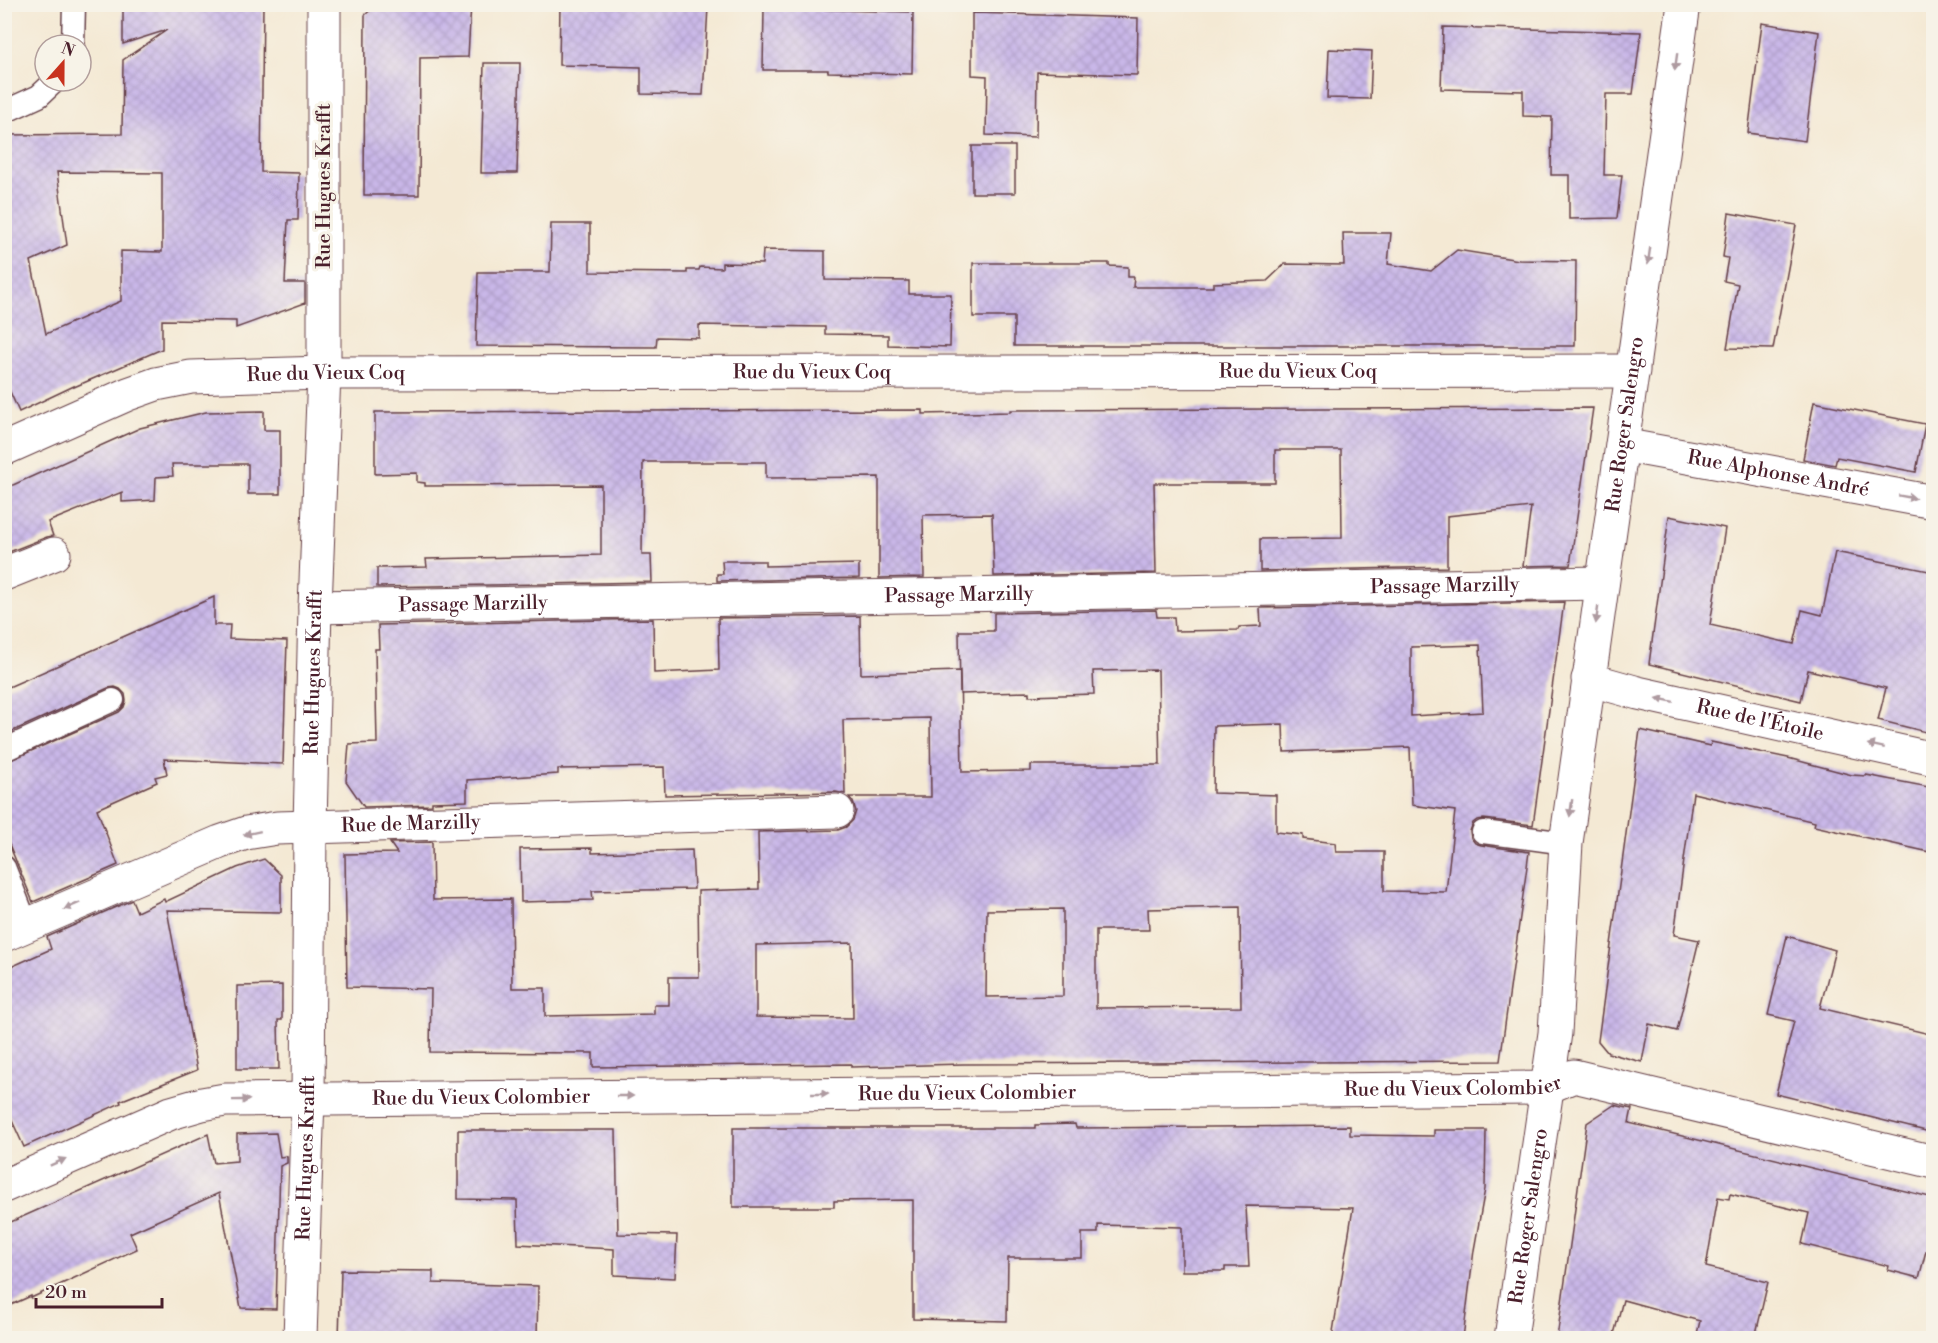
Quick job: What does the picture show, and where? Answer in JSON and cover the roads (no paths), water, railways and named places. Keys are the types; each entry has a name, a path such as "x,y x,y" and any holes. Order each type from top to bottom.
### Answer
{"street":[{"name":"Rue Hugues Krafft","path":"300,1338 308,1098 310,826 315,607 324,373 324,4"},
{"path":"1662,4 1684,5"},
{"name":"Rue Roger Salengro","path":"1510,1338 1545,1088 1555,1033 1566,843 1684,5"},
{"name":"Rue du Vieux Coq","path":"4,449 128,394 156,384 191,377 324,373 1633,371"},
{"name":"Rue Alphonse André","path":"1622,445 1934,502"},
{"path":"4,574 54,554"},
{"name":"Passage Marzilly","path":"315,607 1602,583"},
{"name":"Rue de l'Étoile","path":"1588,679 1638,693 1934,759"},
{"name":"Rue de Marzilly","path":"16,930 220,842 246,833 277,828 837,812"},
{"name":"Rue du Vieux Colombier","path":"4,1186 171,1113 225,1100 1545,1088 1574,1076 1934,1162"}],"lane":[{"path":"73,33 74,4"},
{"path":"4,112 42,93"},
{"path":"4,750 113,700"},
{"path":"1483,832 1566,843"},
{"path":"4,867 16,930"}]}
